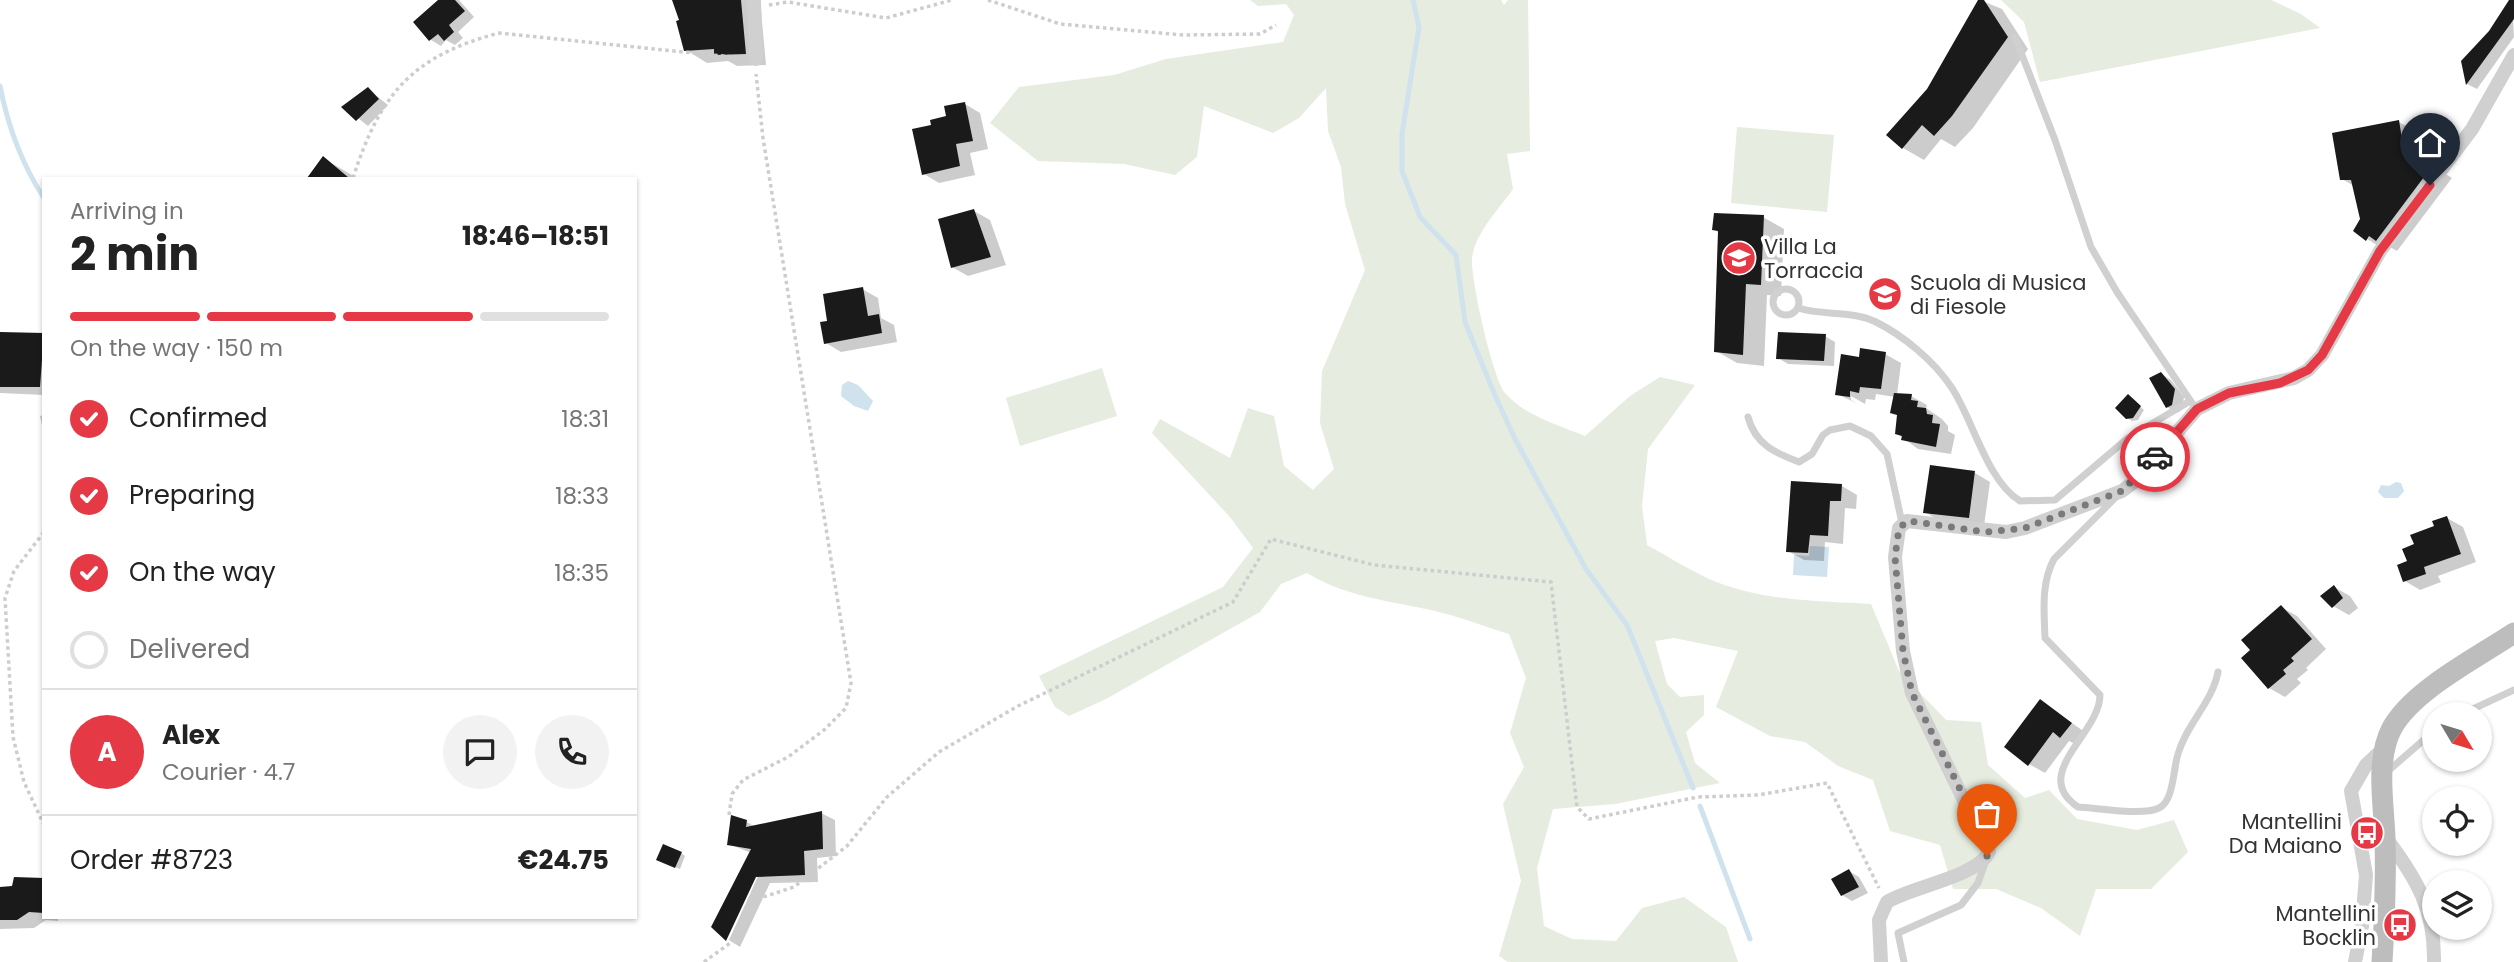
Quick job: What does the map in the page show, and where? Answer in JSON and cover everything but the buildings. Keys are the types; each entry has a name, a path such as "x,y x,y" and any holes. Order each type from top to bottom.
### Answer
{"main road":[{"path":"2382,962 2385,837 2382,776 2386,746 2392,728 2404,712 2437,685 2514,633"}],"street":[{"path":"754,6 756,60"},
{"path":"1881,962 1879,919 1886,902 1949,879 1987,856 1989,847 1912,693 1903,651 1895,557 1896,534 1902,523 2006,532 2025,528 2122,491 2134,482 2194,405 2229,393 2294,378 2308,370 2322,355 2380,251 2472,129 2514,55"},
{"path":"2355,962 2362,926 2366,875 2351,791 2367,765 2386,746"},
{"path":"2385,837 2410,870 2431,914 2435,933 2434,962"}],"lane":[{"path":"1798,308 1816,314 1864,317 1878,323 1923,355 1953,390 2001,484 2020,501 2054,500 2128,438 2194,405 2124,303 2091,247 2055,140 2015,37"},
{"path":"1748,417 1750,426 1764,445 1800,462 1812,454 1823,435 1830,430 1850,426 1871,436 1887,454 1891,463 1895,498 1902,523"},
{"path":"2122,491 2054,559 2049,568 2043,599 2045,638 2100,695 2094,719 2061,768 2060,778 2070,802 2078,807 2150,811 2162,807 2168,799 2178,751 2193,720 2213,694 2218,672"},
{"path":"2488,702 2514,690"},
{"path":"2382,776 2422,741"},
{"path":"1904,962 1898,933 1961,905 1978,883 1987,856"}],"path":[{"path":"754,6 788,2 886,18 952,0"},
{"path":"988,0 1060,24 1183,35 1260,34 1276,25"},
{"path":"353,177 361,153 393,92 419,66 471,41 499,33 756,60 763,138 851,684 846,708 824,730 788,757 743,780 732,794 729,815"},
{"path":"42,535 14,571 5,598 13,737 24,782 42,821"},
{"path":"704,962 733,941 757,899 794,887 847,846 887,797 939,752 1018,706 1233,602 1271,539 1374,565 1551,582 1577,807 1589,819 1698,797 1758,795 1827,783 1886,902"},
{"path":"0,923 23,924 42,916"}],"shaded area":[{"path":"1250,0 1501,0 1504,5 1508,0 1528,0 1530,151 1507,154 1513,189 1483,230 1472,258 1483,327 1494,369 1505,393 1532,413 1585,436 1630,396 1660,377 1695,385 1648,449 1642,506 1647,545 1709,579 1748,592 1788,599 1871,604 1899,671 1946,720 1981,722 1988,765 2025,798 2049,790 2077,819 2137,830 2174,820 2188,852 2151,889 2096,889 2080,936 2041,908 1996,889 1953,889 1940,845 1890,831 1873,780 1838,766 1805,742 1770,736 1716,707 1738,651 1674,638 1655,641 1667,684 1680,697 1704,695 1704,715 1686,732 1695,763 1720,783 1615,804 1553,809 1537,868 1544,926 1572,939 1616,941 1642,908 1684,897 1726,927 1738,962 1508,962 1499,956 1521,881 1503,804 1524,767 1510,733 1526,678 1509,634 1447,614 1341,589 1307,573 1281,584 1260,612 1106,699 1069,716 1055,707 1039,676 1223,587 1253,548 1230,517 1152,433 1160,419 1230,458 1248,408 1274,416 1284,466 1313,490 1334,469 1320,423 1322,371 1365,270 1345,204 1341,167 1328,131 1326,88 1299,118 1273,133 1204,106 1197,157 1175,175 1124,164 1038,161 990,123 1019,87 1114,75 1166,59 1283,42 1294,15 1286,4 1258,6"},
{"path":"2001,0 2271,0 2301,14 2320,28 2040,82 2024,22"},
{"path":"1737,127 1834,135 1827,212 1731,203"},
{"path":"1102,368 1117,416 1020,446 1006,398"}],"water":[{"path":"848,381 858,385 873,401 868,411 854,406 841,396 842,385"},
{"path":"2396,482 2401,483 2404,491 2398,498 2384,498 2378,492 2381,485 2389,486"},
{"path":"1810,546 1829,547 1827,577 1793,575 1794,555 1809,556"}],"waterway":[{"path":"1413,0 1419,27 1402,134 1402,171 1420,217 1456,255 1465,322 1494,393 1515,439 1586,569 1627,625 1693,788"},
{"path":"0,86 16,144 42,195"},
{"path":"1700,806 1750,939"}],"way so far":[{"path":"1987,856 1989,847 1953,780 1912,693 1903,651 1895,557 1896,534 1902,523 1908,521 1986,532 2025,528 2122,491 2134,482 2155,457"}],"place":[{"name":"Villa La Torraccia","path":"1739,258"},
{"name":"Scuola di Musica di Fiesole","path":"1885,294"},
{"name":"Mantellini Da Maiano","path":"2367,833"},
{"name":"Mantellini Bocklin","path":"2400,925"}],"route":[{"path":"2155,457 2197,409 2229,393 2280,383 2308,370 2322,355 2380,251 2430,185"}]}
